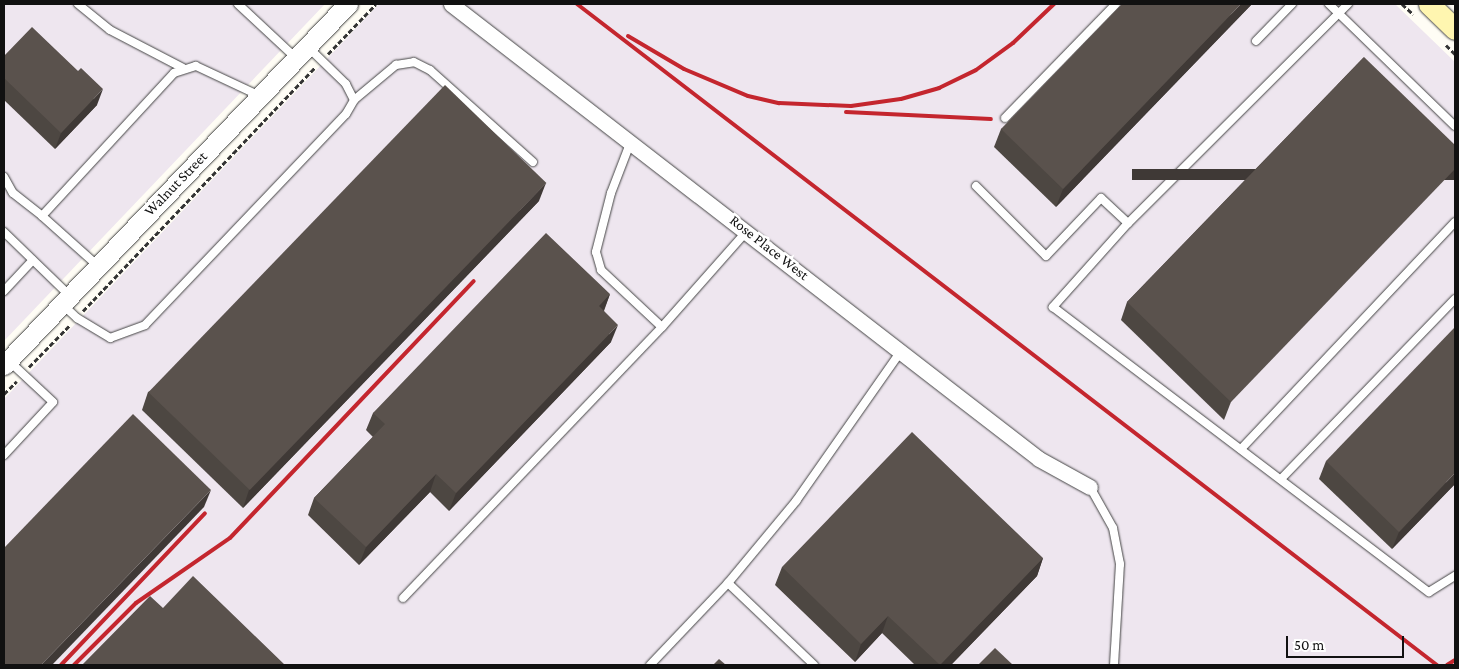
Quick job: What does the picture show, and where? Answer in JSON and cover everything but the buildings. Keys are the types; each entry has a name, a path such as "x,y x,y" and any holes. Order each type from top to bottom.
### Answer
{"main road":[{"path":"1429,4 1455,29"}],"street":[{"name":"Walnut Street","path":"6,362 348,4"},
{"name":"Rose Place West","path":"451,4 747,231 1039,459 1090,486"}],"lane":[{"path":"78,4 110,30 183,68"},
{"path":"238,4 302,52 322,60 346,84 354,100"},
{"path":"1005,118 1116,4"},
{"path":"1256,41 1292,4"},
{"path":"1329,4 1455,126"},
{"path":"1348,4 1128,223 1053,307 1429,592 1455,576"},
{"path":"4,232 33,260 66,300 76,318 110,338 145,325 346,114 354,100 396,66 414,62 430,70 533,162"},
{"path":"42,216 174,73 183,68 196,66 260,96"},
{"path":"630,142 611,193 596,252 601,270 662,326"},
{"path":"4,177 13,193 98,266"},
{"path":"976,186 1046,256 1101,198 1128,223"},
{"path":"1242,449 1455,222"},
{"path":"403,598 662,326 747,231"},
{"path":"4,290 33,260"},
{"path":"1281,479 1455,299"},
{"path":"650,665 728,583 796,501 901,351"},
{"path":"4,455 53,402 23,373 6,362"},
{"path":"1090,486 1113,528 1120,564 1114,665"},
{"path":"728,583 814,665"}],"path":[{"path":"4,394 376,4"}],"shaded area":[{"path":"4,4 325,4 4,341"},
{"path":"379,4 1395,4 1455,62 1455,665 4,665 4,399"}],"railway":[{"path":"577,4 1437,665"},
{"path":"628,36 684,69 748,96 779,103 851,106 901,99 939,88 976,70 1013,43 1054,4"},
{"path":"846,112 991,119"},
{"path":"74,665 136,603 230,538 474,281"},
{"path":"61,665 205,513"},
{"path":"1447,665 1455,660"}]}
